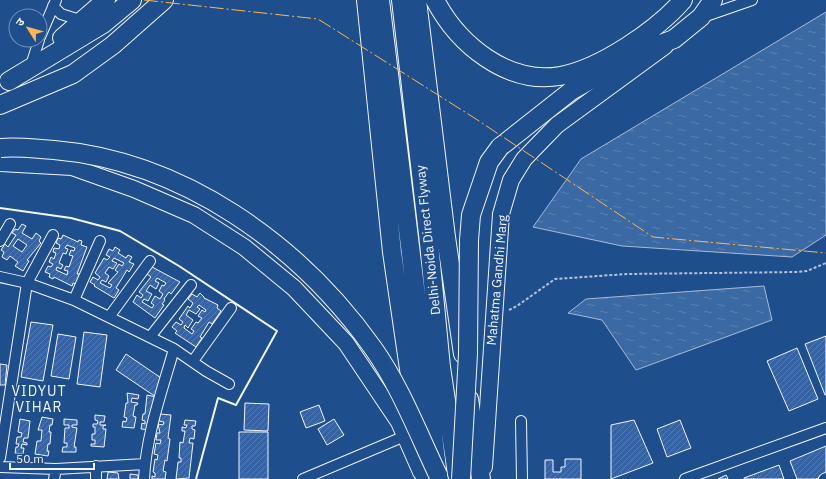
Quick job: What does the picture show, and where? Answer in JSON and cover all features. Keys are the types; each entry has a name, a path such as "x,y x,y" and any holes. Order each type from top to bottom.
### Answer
{"highway":[{"path":"4,83 83,21 106,0"},
{"path":"4,83 102,24 132,0"},
{"path":"0,105 73,74 113,45 164,0"},
{"path":"366,0 392,252 431,478"},
{"name":"Delhi-Noida Direct Flyway","path":"380,0 431,478"},
{"name":"Delhi-Noida Direct Flyway","path":"401,0 429,243 441,367 459,479"},
{"path":"417,0 446,236 482,479"},
{"path":"435,0 445,18 472,47 489,60 507,70 543,77 561,76 600,62 644,36 683,0"},
{"path":"459,479 468,354 469,240 471,214 489,162 500,147 571,91 640,52 674,39 701,17 713,0"},
{"path":"0,148 13,147 80,152 115,160 181,184 222,206 261,233 310,275 341,306 374,349 401,398 431,478"}],"main road":[{"name":"Mahatma Gandhi Marg","path":"482,479 501,214 511,180 524,159 557,124 674,39"},
{"path":"0,163 72,167 134,189 194,215 244,247 294,288 346,343 399,422 405,436 431,478"}],"street":[{"path":"701,17 752,0"},
{"path":"55,3 61,14 83,21"},
{"path":"48,19 55,3"},
{"path":"33,59 36,48"},
{"path":"0,240 10,224"},
{"path":"0,458 27,283 53,235"},
{"path":"74,300 100,241"},
{"path":"108,317 150,261"},
{"path":"0,277 27,283 74,300 174,349 229,384"},
{"path":"150,337 191,285"},
{"path":"193,361 231,308"},
{"path":"144,479 144,464 157,406 174,349"},
{"path":"521,421 522,479"},
{"path":"685,479 826,428"},
{"path":"303,479 405,436"},
{"path":"0,467 56,468 144,464"},
{"path":"96,466 96,479"},
{"path":"54,479 56,468"}],"path":[{"path":"494,310 508,310 517,306 555,279 626,274 797,272 807,271 826,263"}],"water":[{"path":"826,12 826,235 792,257 622,246 533,227 581,159"},
{"path":"764,286 772,320 636,370 602,320 568,313 586,299"}],"building":[{"path":"22,224 26,226 22,233 32,239 36,233 41,237 39,241 41,243 27,260 29,261 23,271 15,266 18,262 10,256 7,260 2,257 4,252 1,250 5,244 8,247 16,235 12,233 15,229 18,230","holes":["18,239 27,245 22,252 13,246"]},
{"path":"63,235 78,242 79,240 82,241 81,245 87,247 77,274 80,274 76,284 73,283 72,286 54,277 53,279 49,277 50,274 45,272 48,266 51,267 53,264 49,262 51,257 54,259 56,253 53,252 54,248 59,249 60,245 56,243 58,238 61,239","holes":["67,245 75,248 74,251 71,250 69,255 73,256 69,267 66,266 64,270 68,271 67,275 56,270 57,267 61,269 63,265 59,263 63,253 66,254 68,249 65,248"]},
{"path":"115,247 120,250 118,253 126,258 128,255 132,257 129,262 134,264 129,272 127,270 116,288 119,290 114,298 90,282 93,277 98,280 100,277 95,273 104,258 107,260 110,257 106,255 109,249 113,251","holes":["114,258 124,263 122,266 119,264 115,270 118,272 108,283 112,285 110,288 100,283 102,280 106,282 109,276 105,273 109,267 113,269 117,263 112,261"]},
{"path":"152,267 180,282 171,294 169,292 164,299 165,300 162,304 164,305 155,318 133,302 137,295 141,298 143,295 139,292 151,277 147,274","holes":["157,278 166,283 164,286 162,285 159,291 163,294 160,299 155,296 151,303 154,305 152,308 142,302 144,299 148,301 152,294 146,291 150,285 156,289 159,283 155,281"]},
{"path":"200,293 204,298 218,305 217,308 221,311 212,324 209,322 196,347 175,333 177,331 172,327 176,322 181,325 183,322 179,319 188,306 190,308 193,303 188,299 192,294 197,297","holes":["199,305 206,310 205,312 202,310 198,316 202,318 198,323 196,322 191,329 194,331 192,334 184,328 185,325 188,328 193,320 186,315 189,310 196,314 200,309 197,307"]},
{"path":"31,322 53,325 43,381 21,377"},
{"path":"84,332 107,335 100,387 77,384"},
{"path":"58,334 76,337 69,379 51,376"},
{"path":"826,336 826,395 825,395 805,344"},
{"path":"797,348 818,399 789,411 767,361"},
{"path":"126,354 164,380 156,397 116,370"},
{"path":"0,364 7,365 5,385 0,385"},
{"path":"127,393 139,395 138,399 132,398 131,402 138,403 135,405 133,416 136,417 134,428 122,427 123,421 126,422 127,418 124,417 126,403 128,403"},
{"path":"147,395 156,397 151,430 141,429 142,423 145,424 145,421 142,420 143,414 145,414"},
{"path":"245,403 269,404 268,431 244,430"},
{"path":"319,405 325,421 306,428 300,412"},
{"path":"160,414 171,415 167,461 165,460 163,471 166,472 165,479 152,479 152,476 155,477 155,473 153,472 155,459 157,460 158,455 154,454 156,443 160,444 161,440 156,440 157,433 160,433 158,424 163,425 164,422 159,421"},
{"path":"95,415 105,416 104,422 100,422 100,425 106,425 103,426 103,429 106,429 104,447 91,446 91,444 95,444 95,440 92,440 92,434 95,434 95,427 93,427 93,424 97,424 98,421 95,420"},
{"path":"42,417 53,419 49,432 51,432 50,444 48,444 47,451 49,451 48,456 35,454 37,441 41,441 42,430 38,430"},
{"path":"20,419 30,421 28,438 24,438 23,442 27,443 27,445 22,444 21,448 24,448 23,454 15,453 16,447 18,447 19,444 16,444 17,437 21,437 22,433 18,432"},
{"path":"64,419 77,420 77,425 72,425 72,427 77,428 74,447 76,447 76,452 62,452 63,447 67,447 67,443 64,443 65,428 69,428 69,425 64,425"},
{"path":"334,419 344,435 327,445 318,429"},
{"path":"185,420 196,421 195,426 192,426 192,429 195,430 194,439 190,438 189,443 193,443 189,478 176,479 178,462 181,462 181,458 179,458 180,442 183,443 185,431 182,431 182,427 186,428 187,425 184,425"},
{"path":"634,420 653,463 611,479 611,425"},
{"path":"680,420 691,448 667,457 657,429"},
{"path":"239,432 268,432 268,479 239,479"},
{"path":"826,446 826,475 816,479 797,479 790,461"},
{"path":"565,459 581,459 581,479 545,479 545,460 553,460 553,472 561,472 561,467 565,467"},
{"path":"779,465 784,479 744,479 744,478"},
{"path":"108,472 118,473 119,479 107,479"},
{"path":"130,474 138,475 138,479 130,479"},
{"path":"726,475 728,479 718,479"}],"wall":[{"path":"0,208 71,218 120,231 179,266 277,331 236,405 218,398 196,479"}],"power":[{"path":"144,0 318,19 476,119 653,237 826,253"}],"district":[{"name":"VIDYUT VIHAR","path":"39,400"}]}
